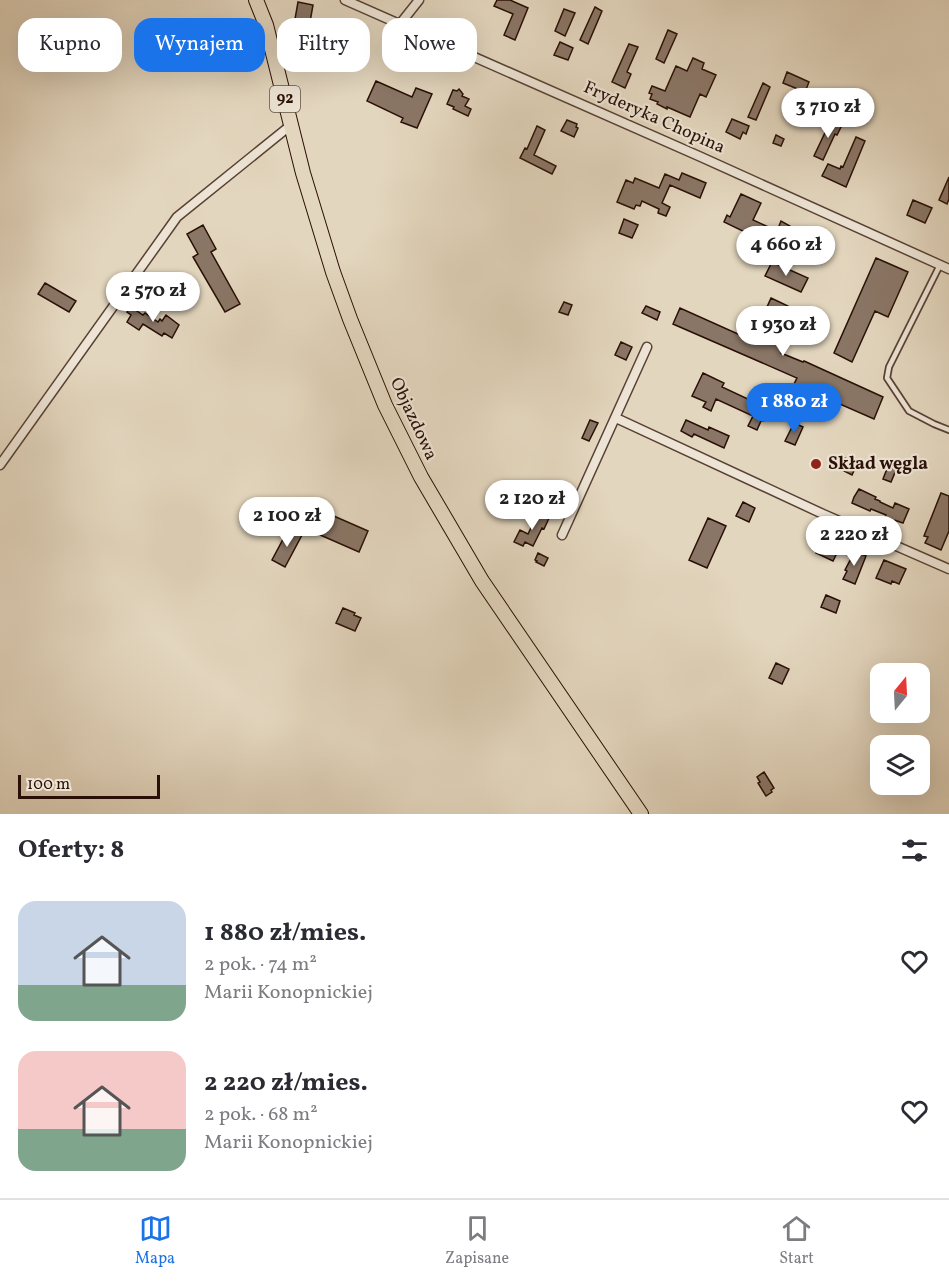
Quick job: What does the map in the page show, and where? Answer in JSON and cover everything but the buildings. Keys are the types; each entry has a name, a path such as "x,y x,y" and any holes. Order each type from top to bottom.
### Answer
{"main road":[{"name":"Objazdowa","path":"256,0 266,25 317,222 350,319 385,405 416,468 482,581 641,814"},
{"name":"Objazdowa","path":"264,0 266,25"}],"street":[{"name":"Fryderyka Chopina","path":"345,0 386,18"},
{"path":"405,18 419,0"},
{"name":"Fryderyka Chopina","path":"477,58 949,269"},
{"path":"0,465 177,217 291,125"},
{"path":"562,536 646,347"},
{"path":"616,418 949,569"}],"lane":[{"path":"940,265 889,367 887,378 909,411 949,430"}],"place":[{"name":"Skład węgla","path":"816,464"}]}
